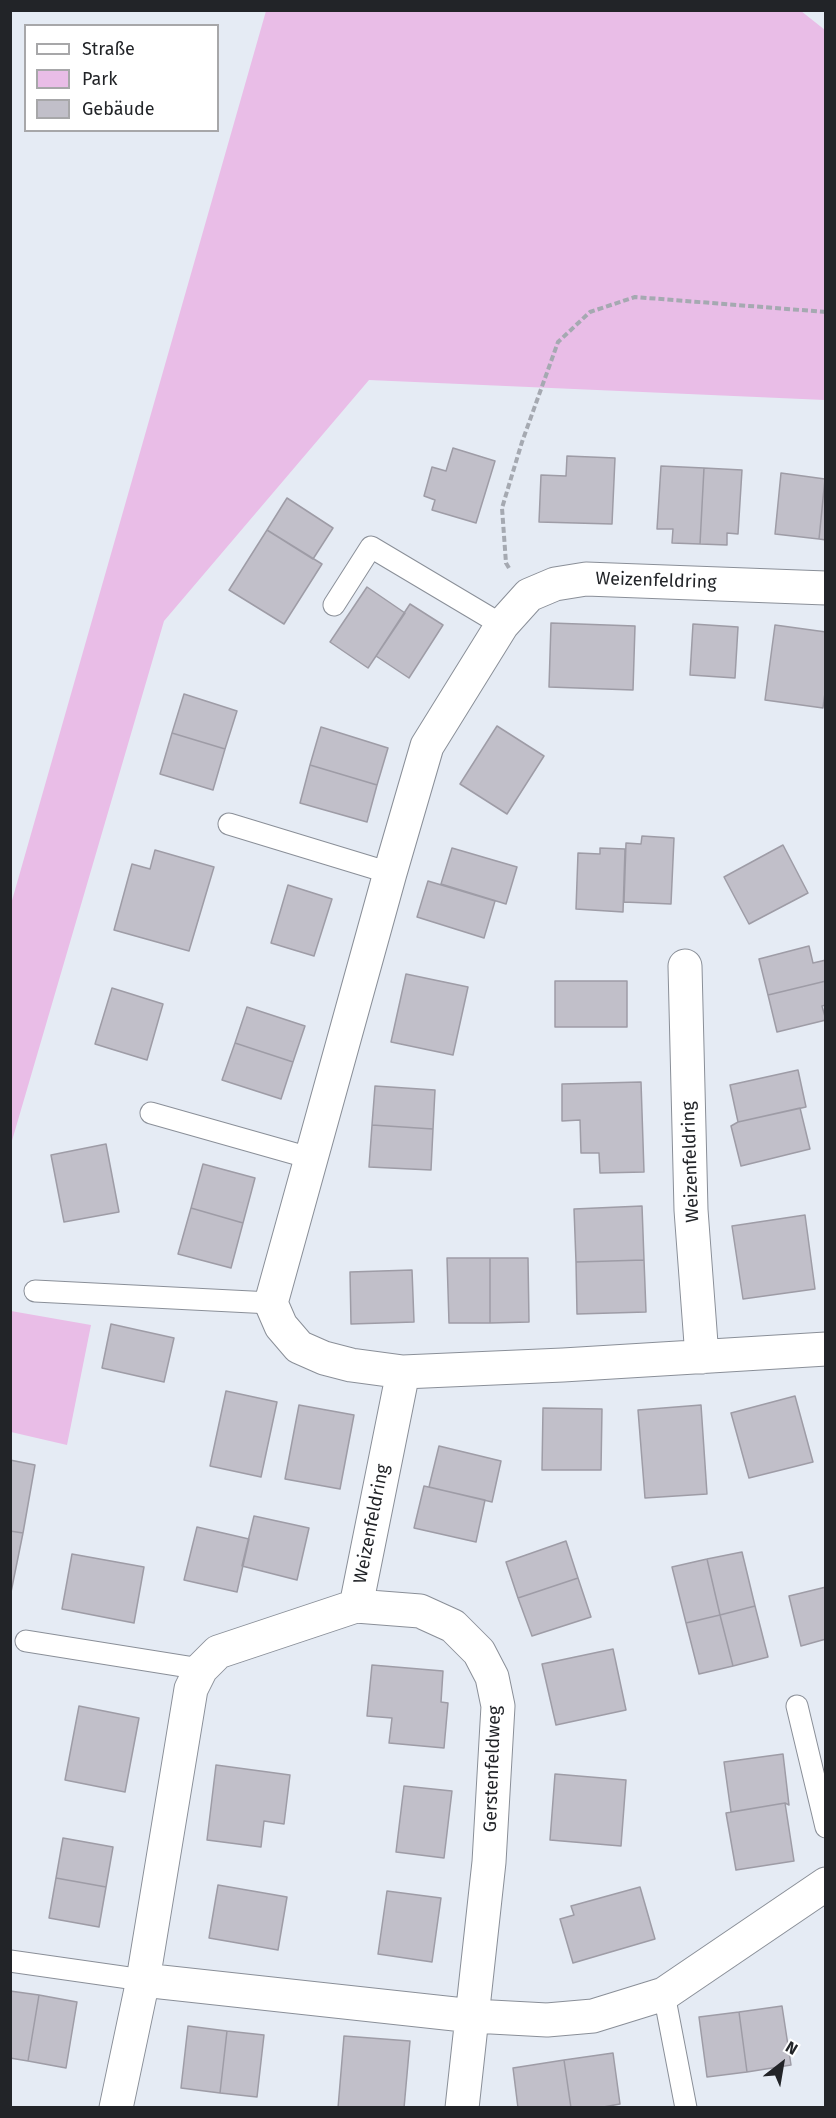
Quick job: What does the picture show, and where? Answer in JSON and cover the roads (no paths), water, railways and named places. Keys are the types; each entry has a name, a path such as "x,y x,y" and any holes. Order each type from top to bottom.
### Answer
{"street":[{"name":"Weizenfeldring","path":"271,1303 427,746 502,626 529,595 555,584 586,579 825,588"},
{"name":"Weizenfeldring","path":"685,966 691,1210 702,1357"},
{"path":"271,1303 281,1326 299,1347 324,1358 351,1365 403,1372 825,1349"},
{"name":"Weizenfeldring","path":"356,1606 403,1372"},
{"name":"Gerstenfeldweg","path":"116,2108 143,1980 190,1689 201,1669 218,1652 356,1606 420,1611 453,1626 479,1652 492,1677 498,1706 489,1862 462,2108"},
{"path":"143,1980 473,2016 547,2020 593,2016 664,1994 825,1884"}],"lane":[{"path":"334,605 371,547 502,626"},
{"path":"229,824 390,873"},
{"path":"151,1113 310,1158"},
{"path":"35,1291 271,1303"},
{"path":"26,1641 201,1669"},
{"path":"797,1706 825,1827"},
{"path":"10,1961 143,1980"},
{"path":"664,1994 686,2108"}]}
